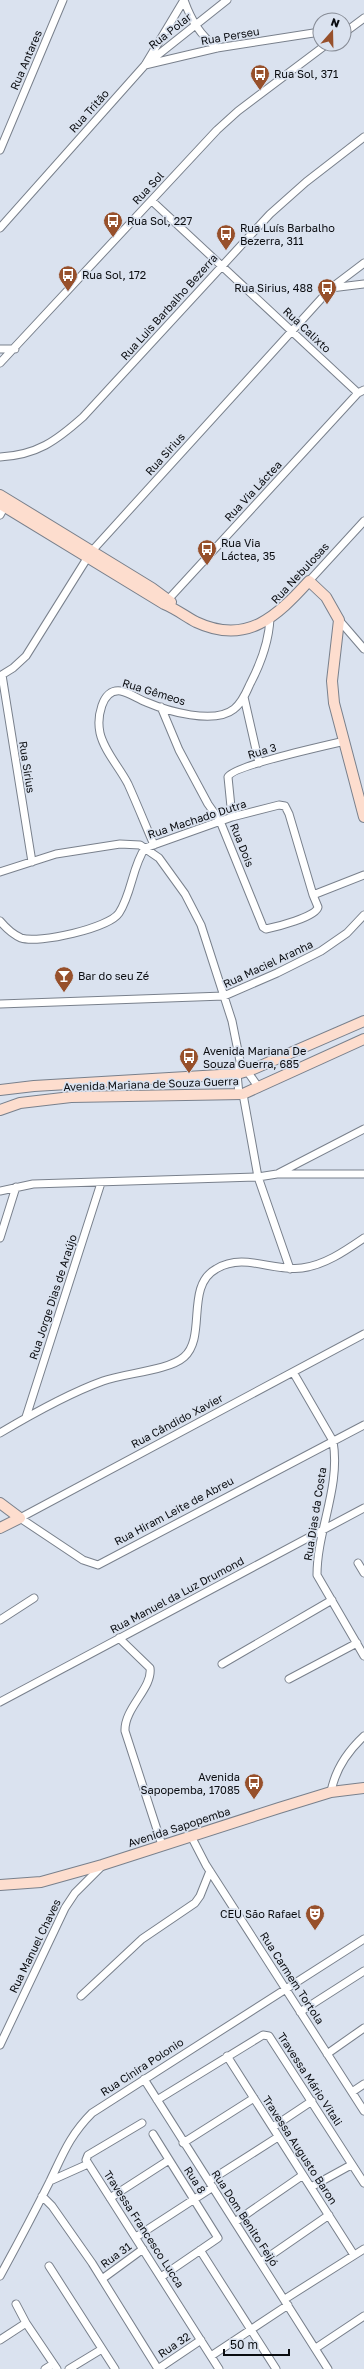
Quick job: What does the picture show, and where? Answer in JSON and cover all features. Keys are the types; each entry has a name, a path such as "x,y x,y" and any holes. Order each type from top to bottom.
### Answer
{"main road":[{"name":"Rua Nebulosas","path":"3,504 166,602 196,622 221,630 252,628 281,612 309,581"},
{"path":"309,581 326,598 339,620 332,681 334,703 361,793 364,817"},
{"name":"Avenida Mariana de Souza Guerra","path":"0,1090 34,1086 237,1074 249,1071 364,1021"},
{"name":"Avenida Mariana de Souza Guerra","path":"0,1110 20,1103 71,1097 241,1094 259,1088 364,1039"},
{"name":"Rua Hiram Leite de Abreu","path":"0,1503 20,1518"},
{"name":"Rua Cândido Xavier","path":"0,1528 20,1518"},
{"name":"Avenida Sapopemba","path":"0,1885 41,1882 102,1865 331,1792 364,1788"}],"street":[{"name":"Rua Antares","path":"0,150 63,0"},
{"path":"184,0 189,16 202,35 218,48"},
{"name":"Rua Tritão","path":"0,228 145,65 184,0"},
{"name":"Rua Polar","path":"145,65 227,0"},
{"path":"352,27 364,18"},
{"name":"Rua Perseu","path":"145,65 218,48 312,33"},
{"name":"Rua Sol","path":"0,364 238,111 316,52"},
{"name":"Rua Luis Barbalho Bezerra","path":"0,458 31,453 59,439 83,417 221,265 270,214 306,182 364,137"},
{"name":"Rua Calixto","path":"152,201 292,331 361,391"},
{"name":"Rua Sirius","path":"32,862 1,675 13,668 26,656 89,556 331,288 364,263"},
{"path":"331,288 364,284"},
{"path":"0,349 14,349"},
{"name":"Rua Via Láctea","path":"166,602 361,391"},
{"name":"Rua Nebulosas","path":"309,581 364,521"},
{"name":"Rua Gêmeos","path":"154,845 127,783 101,737 99,726 104,702 108,695 114,691 122,691 161,707 203,716 216,716 234,708 244,697 264,655 270,618"},
{"path":"339,620 364,649"},
{"path":"244,697 258,763"},
{"name":"Rua Dois","path":"161,707 179,750 208,804 220,821 264,929 280,926 314,913 318,907 314,895"},
{"name":"Rua 3","path":"232,818 229,774 258,763 345,741"},
{"name":"Rua Machado Dutra","path":"0,921 16,935 27,940 38,940 103,925 114,919 124,905 145,848 220,821 285,806 314,895"},
{"path":"0,872 56,854 101,846 134,844 145,848 159,858 175,878 194,908 232,1021 240,1061 237,1074 258,1177 290,1269"},
{"path":"314,895 364,875"},
{"name":"Rua Maciel Aranha","path":"0,1004 224,996 270,977 321,951 347,933 364,915"},
{"path":"240,1061 249,1071 259,1088"},
{"path":"277,1174 364,1129"},
{"path":"0,1191 33,1184 100,1184 258,1177 277,1174 364,1174"},
{"name":"Rua Jorge Dias de Araújo","path":"26,1417 100,1184"},
{"path":"0,1238 16,1187"},
{"path":"0,1433 26,1417 101,1382 161,1366 184,1357 190,1349 193,1337 199,1294 204,1280 214,1269 241,1261 290,1269 319,1264 337,1256 364,1238"},
{"name":"Rua Cândido Xavier","path":"20,1518 364,1334"},
{"name":"Rua Dias da Costa","path":"293,1372 333,1441 335,1457 333,1481 323,1531 317,1575 332,1600"},
{"name":"Rua Hiram Leite de Abreu","path":"20,1518 83,1560 98,1565 364,1425"},
{"name":"Rua Manuel da Luz Drumond","path":"0,1702 364,1508"},
{"path":"358,1563 364,1573"},
{"path":"0,1620 34,1598"},
{"path":"222,1664 332,1600 364,1656"},
{"path":"119,1638 150,1668 150,1674 143,1689 127,1716 124,1731 162,1845"},
{"path":"289,1679 356,1643"},
{"path":"331,1792 336,1774 342,1763 364,1736"},
{"name":"Rua Carmem Tortola","path":"191,1836 210,1871 364,2111"},
{"name":"Rua Manuel Chaves","path":"0,2045 65,1908 75,1893 102,1865"},
{"path":"81,1996 142,1939 196,1903 210,1871"},
{"name":"Rua Cinira Polonio","path":"0,2276 50,2181 66,2144 79,2126 92,2113 364,1939"},
{"path":"300,2012 364,1971"},
{"path":"327,2054 364,2028"},
{"name":"Travessa Mário Vitali","path":"157,2100 263,2035 269,2036 364,2183"},
{"name":"Travessa Augusto Baron","path":"227,2056 354,2255"},
{"name":"Rua Dom Benito Feijó","path":"144,2079 287,2302 328,2369"},
{"path":"352,2092 364,2084"},
{"path":"183,2142 254,2098"},
{"path":"273,2127 312,2101"},
{"path":"50,2181 88,2164 86,2158 88,2155 142,2123"},
{"name":"Rua 8","path":"153,2134 218,2239 200,2250"},
{"path":"136,2237 194,2198 211,2184 278,2137"},
{"path":"110,2198 169,2160"},
{"name":"Travessa Francesco Lucca","path":"88,2164 161,2276 219,2369"},
{"path":"310,2187 351,2164"},
{"path":"235,2222 303,2175"},
{"path":"42,2196 56,2212 102,2279 158,2369"},
{"path":"261,2262 329,2215"},
{"name":"Rua 31","path":"102,2279 143,2249"},
{"path":"211,2356 364,2249"},
{"path":"161,2276 200,2250 276,2369"},
{"path":"49,2266 115,2369"},
{"path":"16,2304 26,2323 55,2366 45,2369"},
{"path":"316,2348 364,2316"},
{"path":"0,2340 26,2323"},
{"name":"Rua 32","path":"158,2369 201,2340"},
{"path":"69,2369 102,2349"}],"place":[{"name":"Rua Sol, 371","path":"260,91"},
{"name":"Rua Sol, 227","path":"113,238"},
{"name":"Rua Luís Barbalho Bezerra, 311","path":"226,251"},
{"name":"Rua Sol, 172","path":"68,292"},
{"name":"Rua Sirius, 488","path":"327,305"},
{"name":"Rua Via Láctea, 35","path":"207,566"},
{"name":"Bar do seu Zé","path":"64,993"},
{"name":"Avenida Mariana De Souza Guerra, 685","path":"189,1074"},
{"name":"Avenida Sapopemba, 17085","path":"254,1800"},
{"name":"CEU São Rafael","path":"315,1931"}]}
